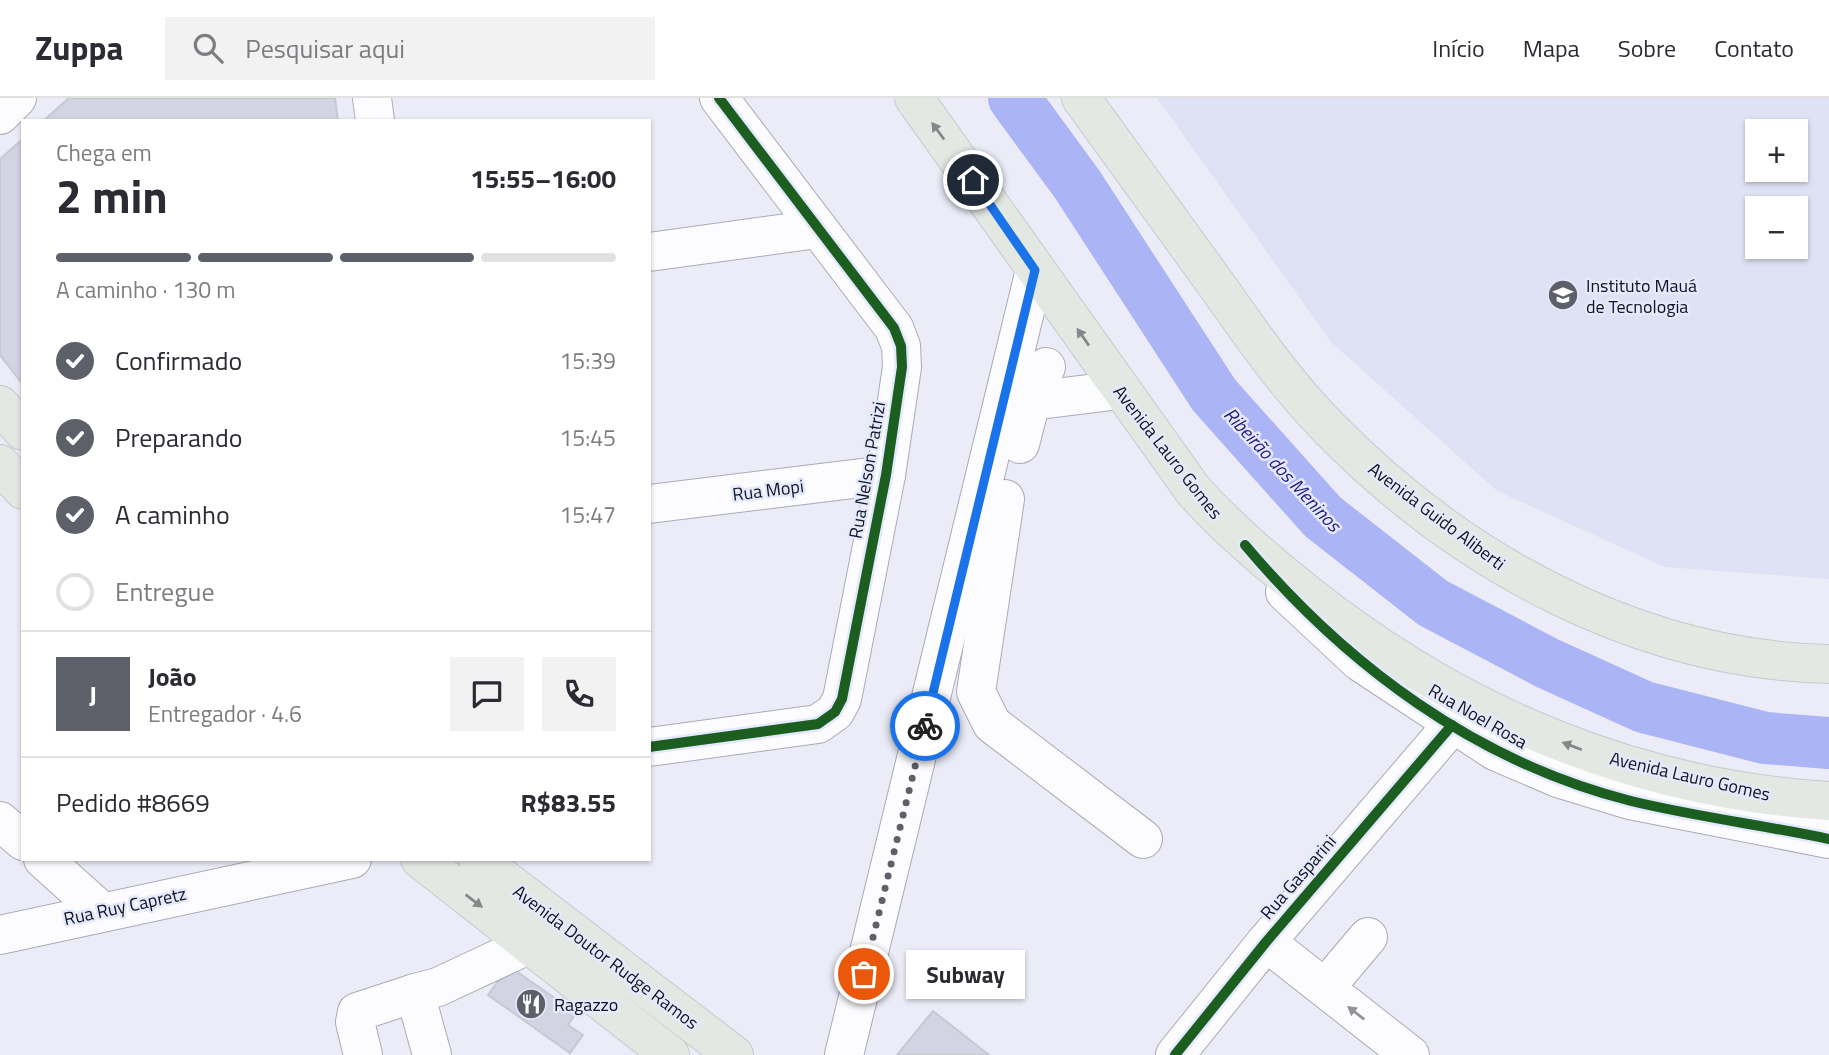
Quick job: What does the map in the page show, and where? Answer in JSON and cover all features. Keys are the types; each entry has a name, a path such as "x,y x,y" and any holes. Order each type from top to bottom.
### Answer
{"main road":[{"name":"Avenida Lauro Gomes","path":"914,98 1193,490 1245,545 1363,638 1487,712 1631,767 1750,792 1829,801"},
{"name":"Avenida Guido Aliberti","path":"1081,98 1256,340 1328,428 1400,492 1469,545 1531,583 1620,624 1696,646 1805,664 1829,664"},
{"path":"0,405 21,429"},
{"path":"0,464 21,488"},
{"name":"Avenida Doutor Rudge Ramos","path":"423,861 670,1055"},
{"name":"Avenida Doutor Rudge Ramos","path":"481,861 734,1055"}],"street":[{"path":"0,115 17,98"},
{"path":"372,98 375,119"},
{"name":"Rua Nelson Patrizi","path":"651,747 818,724 835,712 842,699 886,475 902,367 901,346 894,328 719,98"},
{"path":"651,252 817,229"},
{"path":"844,1055 1035,270"},
{"path":"1120,390 1039,384 1000,515 976,692 992,724 1143,839"},
{"name":"Rua Mopi","path":"651,504 886,475"},
{"name":"Rua Noel Rosa","path":"1245,545 1289,597 1360,662 1495,751 1558,778 1630,800 1829,839"},
{"name":"Rua Gasparini","path":"1175,1055 1266,942 1452,725"},
{"path":"0,821 21,839"},
{"path":"45,861 101,911"},
{"name":"Rua Ruy Capretz","path":"0,935 260,869 334,861"},
{"path":"1325,988 1368,937"},
{"path":"1266,942 1410,1055"},
{"path":"363,1055 355,1022 357,1012 438,987 530,944"},
{"path":"415,993 432,1055"}],"shaded area":[{"name":"Instituto Mauá de Tecnologia","path":"1157,98 1829,98 1829,579 1665,567 1497,491 1331,342"}],"building":[{"path":"69,98 335,98 338,119 45,119"},
{"path":"21,141 21,382 0,355 0,159"},
{"name":"Ragazzo","path":"509,966 576,1013 568,1025 583,1035 570,1053 488,995"},
{"path":"933,1011 989,1055 897,1055"}],"waterway":[{"name":"Ribeirão dos Meninos","path":"1014,98 1077,184 1214,395 1323,517 1433,603 1547,663 1644,707 1765,738 1829,743"}],"cycle path":[{"path":"651,747 818,724 835,712 842,699 886,475 902,367 901,346 894,328 719,98"},
{"path":"1245,545 1327,631 1371,669 1418,704 1468,735 1520,762 1574,784 1631,801 1829,839"},
{"path":"1175,1055 1266,942 1452,725"}],"way so far":[{"path":"864,974 925,726"}],"place":[{"name":"Instituto Mauá de Tecnologia","path":"1563,295"},
{"name":"Subway","path":"864,974"},
{"name":"Ragazzo","path":"531,1004"}],"route":[{"path":"925,726 1035,270 973,180"}]}
